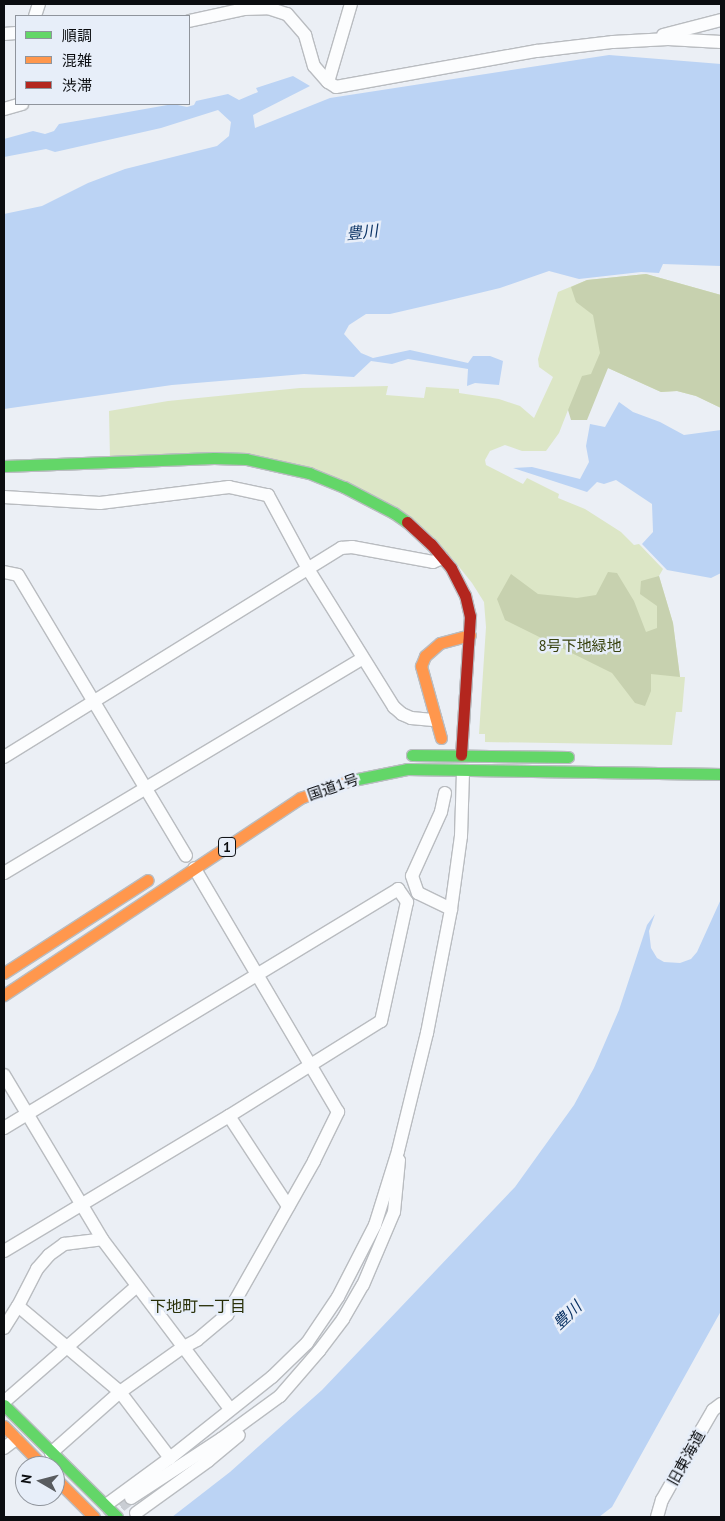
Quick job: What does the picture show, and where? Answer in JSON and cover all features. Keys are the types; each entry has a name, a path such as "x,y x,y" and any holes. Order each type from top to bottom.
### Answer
{"main road":[{"path":"4,466 214,458 246,459 280,465 309,473 378,504 415,528 459,580 465,595 470,616 470,636 461,755"},
{"path":"441,738 424,683 421,666 425,656 440,643 470,636"},
{"path":"404,756 584,757"},
{"name":"国道1号","path":"4,995 300,798 342,782 407,769 469,772 721,774"},
{"path":"4,973 161,872"},
{"path":"4,1403 51,1453 117,1517"},
{"path":"4,1426 34,1456"},
{"path":"65,1489 92,1517 106,1505"}],"street":[{"path":"328,82 351,4"},
{"path":"190,22 244,9 268,8 287,14 305,35 314,66 328,82 336,87 537,51 639,40 668,39 721,42"},
{"path":"639,40 721,20"},
{"path":"4,497 100,503 229,487 268,495 308,569 394,706 402,714 411,718 436,720"},
{"path":"4,757 341,548 352,547 433,562 442,558"},
{"path":"4,576 18,575 143,788 186,856"},
{"path":"4,873 143,788 363,658"},
{"path":"106,1505 170,1458 272,1377 307,1343 338,1297 375,1225 398,1150 427,1033 451,910 469,772"},
{"path":"444,793 441,812 412,876 414,886 418,892 451,910"},
{"path":"51,1453 120,1392 182,1348 197,1340 227,1316 338,1112 194,868"},
{"path":"4,1128 398,889 407,902 381,1021 229,1116 4,1251"},
{"path":"4,1075 102,1239 136,1287 230,1409"},
{"path":"229,1116 288,1206"},
{"path":"131,1498 280,1396 301,1374 343,1319 363,1285 394,1212 400,1168 398,1150"},
{"path":"4,1328 18,1306 37,1268 49,1256 64,1244 102,1239"},
{"path":"4,1403 136,1287"},
{"path":"18,1306 120,1392 170,1458"},
{"name":"旧東海道","path":"657,1517 662,1500 698,1436 713,1410 721,1404"},
{"path":"136,1513 216,1455 239,1435 234,1429"},
{"path":"4,1448 16,1438"}],"green space":[{"name":"8号下地緑地","path":"646,274 721,295 721,408 696,396 677,391 661,392 608,368 568,410 559,433 546,451 522,451 505,445 490,451 485,460 486,465 523,484 527,478 559,494 558,498 585,509 621,532 634,545 639,544 663,569 659,576 673,623 680,677 685,677 682,712 676,712 672,745 485,742 485,734 479,734 486,627 484,602 472,583 452,558 306,466 110,459 109,411 168,401 300,388 388,386 386,395 424,398 426,387 459,389 459,393 499,399 520,406 534,418 553,377 539,367 538,359 558,292 587,280"},
{"path":"646,274 721,295 721,408 696,396 677,391 661,392 608,368 587,420 571,420 568,410 582,376 591,374 600,353 593,315 576,302 571,287 587,280"},
{"path":"608,572 617,573 634,601 646,632 657,628 657,606 640,594 641,581 659,576 673,623 680,677 651,674 651,691 645,706 635,703 612,673 505,620 497,599 511,574 538,594 577,598 596,595"}],"water":[{"name":"豊川","path":"609,55 721,64 721,266 663,264 659,273 641,272 579,279 549,271 500,288 442,302 390,314 366,314 349,325 344,334 361,353 373,358 410,350 468,363 473,356 490,356 503,361 499,385 475,383 467,386 468,369 408,359 392,364 371,361 354,377 304,374 172,385 4,409 4,214 42,206 88,183 125,169 217,146 229,136 231,122 218,110 161,128 55,152 46,149 4,157 4,139 33,131 45,134 54,131 59,124 167,105 187,107 194,105 196,101 228,94 239,100 258,92 256,88 293,76 310,86 253,115 255,128 330,98"},
{"path":"619,402 633,412 660,422 684,435 721,430 721,573 711,578 667,570 642,544 653,532 652,504 616,480 604,484 597,482 587,492 513,468 532,467 580,479 589,462 586,446 590,424 605,427"},
{"name":"豊川","path":"721,899 721,1311 612,1507 599,1517 172,1517 230,1472 322,1390 515,1187 574,1105 594,1068 619,1010 647,925 655,914 649,931 651,948 657,958 664,962 680,963 691,959 697,952"}],"tunnel":[{"path":"106,1517 131,1498"}],"traffic: fast":[{"path":"4,466 214,458 246,459 309,473 344,487 394,513 407,522"},
{"path":"412,755 568,757"},
{"path":"348,781 407,769 721,774"},
{"path":"4,1405 117,1517"}],"traffic: slow":[{"path":"441,738 421,666 425,656 440,643 470,635"},
{"path":"4,995 300,798 348,781"},
{"path":"4,973 148,880"},
{"path":"4,1426 33,1456"},
{"path":"65,1488 94,1517"}],"traffic: jam":[{"path":"407,522 431,544 451,568 465,595 470,616 461,755"}],"district":[{"name":"下地町一丁目","path":"198,1306"}]}
